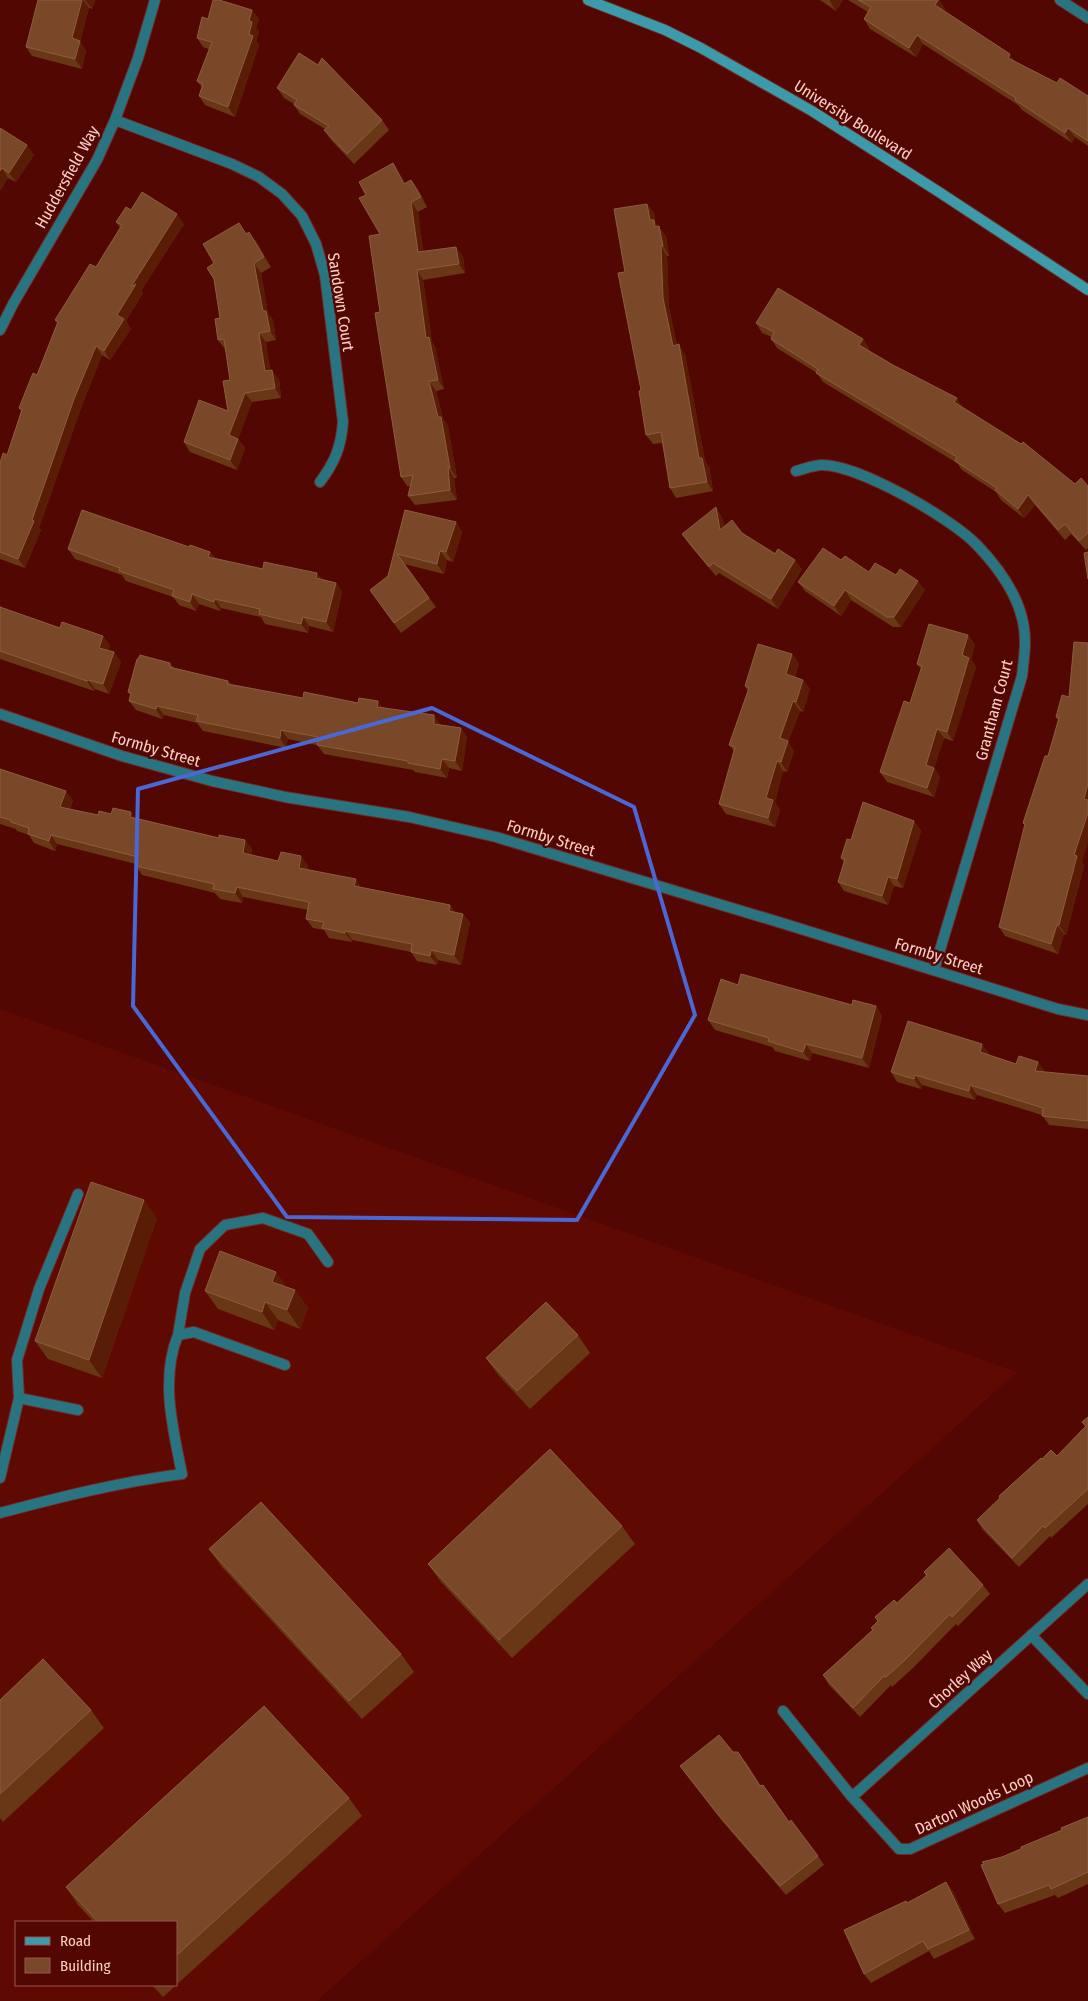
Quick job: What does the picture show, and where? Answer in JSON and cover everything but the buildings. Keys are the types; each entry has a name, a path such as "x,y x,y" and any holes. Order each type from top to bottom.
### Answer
{"street":[{"name":"University Boulevard","path":"588,0 665,30 701,48 812,111 1088,290"},
{"path":"1060,0 1088,18"},
{"name":"Huddersfield Way","path":"0,330 13,304 97,160 115,120 138,58 154,1"},
{"name":"Sandown Court","path":"115,120 232,164 258,176 282,194 302,216 316,244 325,275 343,422 342,442 332,466 320,482"},
{"name":"Grantham Court","path":"796,471 822,465 853,472 885,485 919,504 976,544 996,566 1012,593 1023,622 1025,646 1022,676 934,970"},
{"name":"Formby Street","path":"0,714 122,756 212,781 284,797 410,817 496,837 1058,1009 1088,1015"},
{"path":"0,1478 19,1398 17,1360 39,1289 78,1194"},
{"path":"0,1513 68,1495 150,1478 182,1474 169,1408 172,1350 178,1335 185,1293 200,1249 225,1224 263,1218 308,1234 328,1262"},
{"path":"178,1335 194,1332 285,1365"},
{"path":"19,1398 78,1410"},
{"name":"Chorley Way","path":"852,1797 1088,1584"},
{"path":"1031,1635 1088,1694"},
{"name":"Darton Woods Loop","path":"784,1711 852,1797 899,1849 910,1849 1088,1768"}],"highlighted area":[{"path":"432,708 634,807 695,1015 577,1220 287,1217 133,1006 138,789"}],"shaded area":[{"path":"0,1009 1017,1372 317,2001 0,2001"}]}
